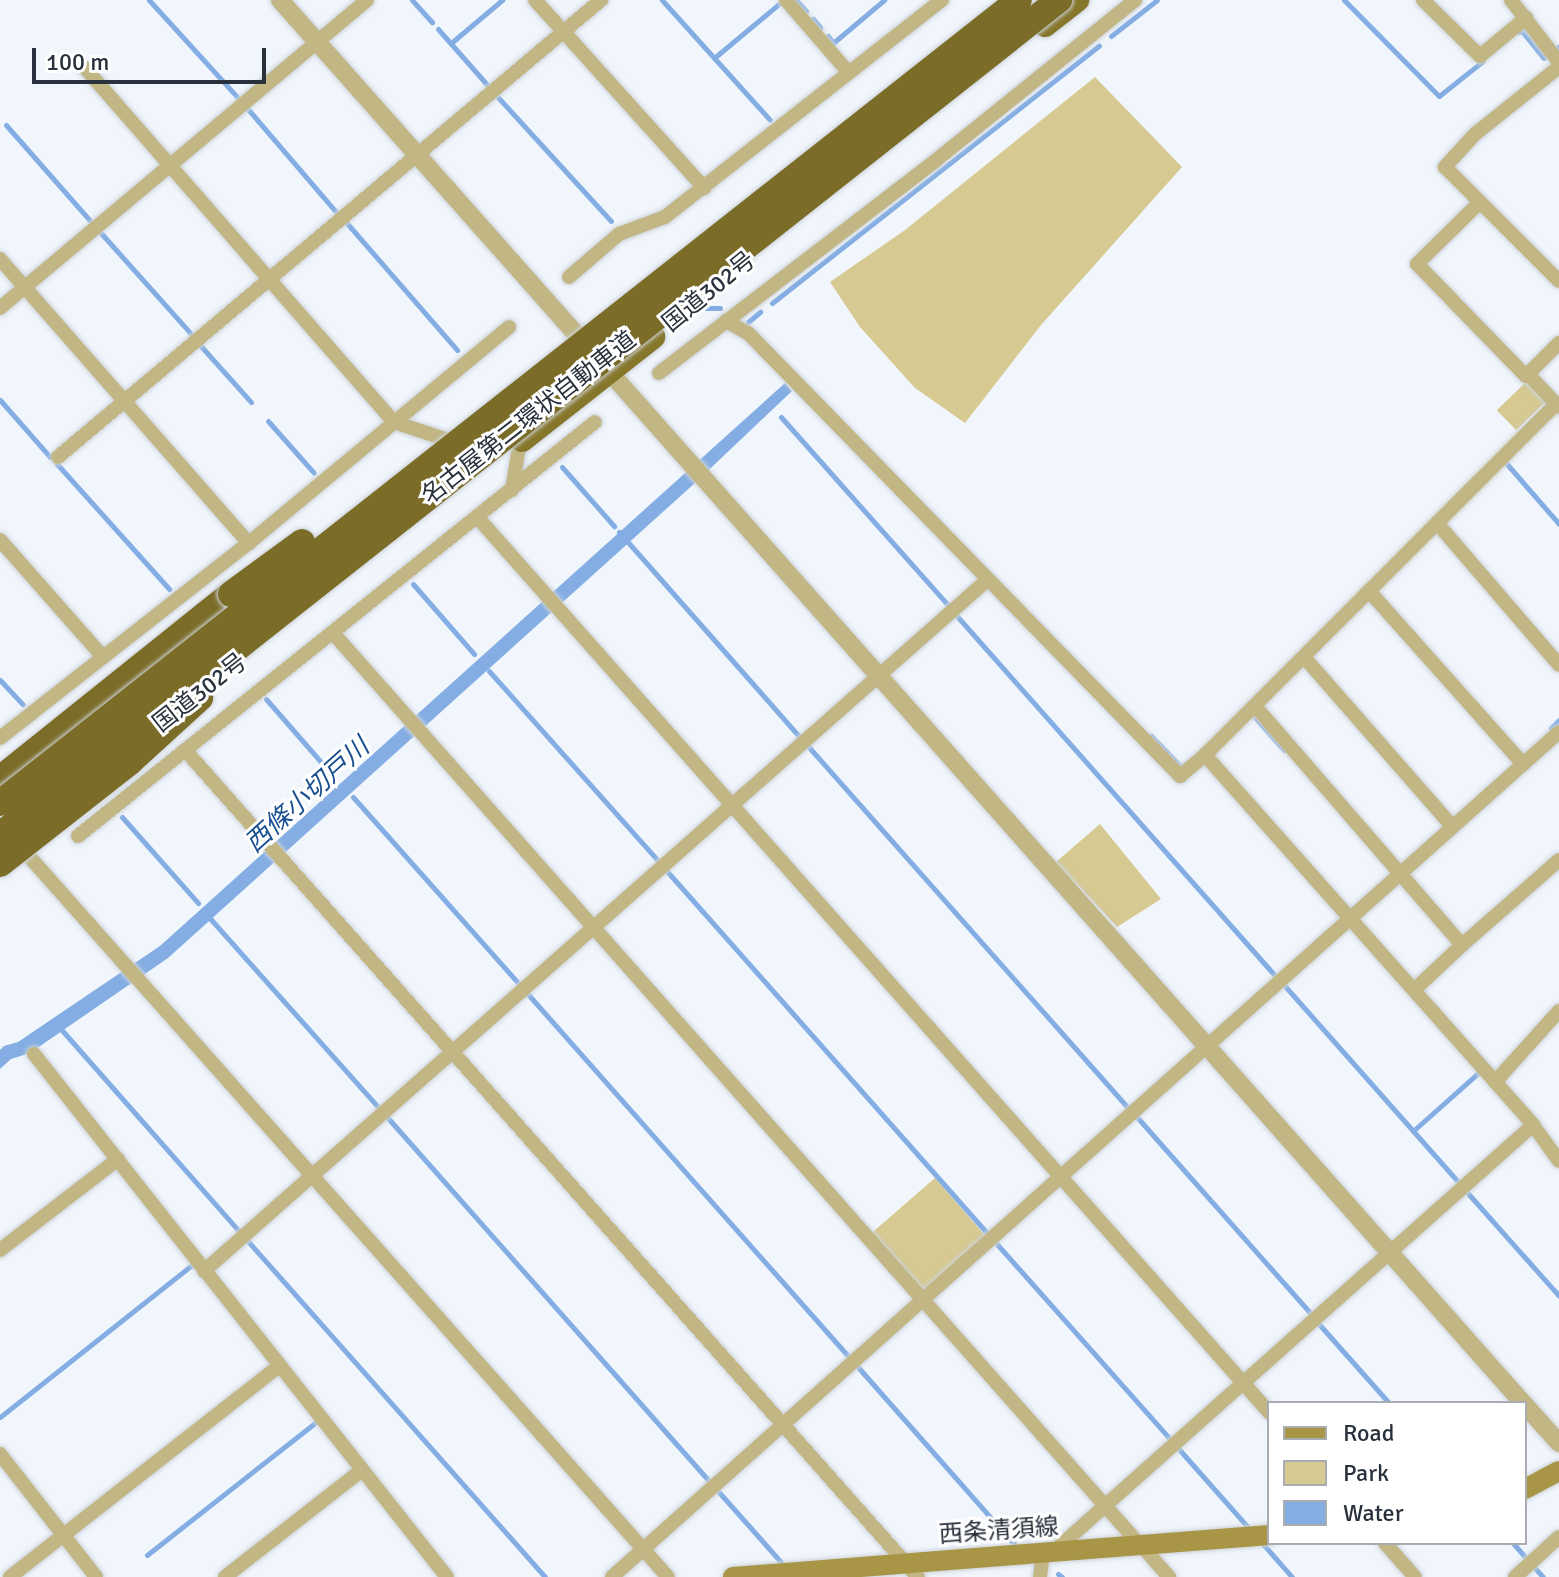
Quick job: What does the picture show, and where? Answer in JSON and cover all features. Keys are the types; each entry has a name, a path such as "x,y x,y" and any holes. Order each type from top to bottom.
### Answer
{"highway":[{"name":"名古屋第二環状自動車道","path":"0,803 1019,0"},
{"name":"名古屋第二環状自動車道","path":"3,836 1059,0"},
{"name":"国道302号","path":"3,836 158,725 1077,0"},
{"path":"0,779 231,594 565,358"},
{"path":"0,864 130,762 394,524"}],"main road":[{"path":"1527,1488 1559,1471"},
{"name":"西条清須線","path":"733,1577 912,1570 1047,1553 1267,1535"}],"street":[{"path":"280,0 1521,1401"},
{"path":"0,308 367,0"},
{"path":"535,0 704,188"},
{"path":"58,457 601,0"},
{"path":"786,0 849,73"},
{"path":"569,277 619,234 665,217 942,0"},
{"path":"659,373 935,161 1135,0"},
{"path":"1423,0 1480,56 1526,18"},
{"path":"1511,0 1559,64 1475,134 1445,167 1559,281"},
{"path":"85,68 394,422 501,457"},
{"path":"726,321 748,333 986,581 1180,776 1205,755 1558,406 1417,264 1479,203"},
{"path":"0,259 249,543"},
{"path":"0,738 249,543 509,327"},
{"path":"1528,374 1559,343"},
{"path":"78,836 595,422"},
{"path":"512,490 520,441"},
{"path":"478,518 1267,1410"},
{"path":"1437,523 1559,665"},
{"path":"0,540 103,657"},
{"path":"204,1271 986,581"},
{"path":"1369,591 1523,764"},
{"path":"333,633 1169,1577"},
{"path":"1304,657 1453,827"},
{"path":"1255,706 1462,945"},
{"path":"158,725 163,768"},
{"path":"612,1577 1558,734"},
{"path":"185,750 912,1570"},
{"path":"1205,755 1533,1125 1559,1161"},
{"path":"3,836 126,965 668,1577"},
{"path":"1414,990 1559,860"},
{"path":"1495,1082 1559,1011"},
{"path":"34,1054 447,1577"},
{"path":"1040,1577 1047,1553 1533,1125"},
{"path":"1546,1142 1559,1132"},
{"path":"0,1250 118,1159"},
{"path":"10,1577 279,1366"},
{"path":"1527,1407 1559,1443"},
{"path":"0,1454 96,1577"},
{"path":"225,1577 362,1470"},
{"path":"1515,1577 1559,1537"},
{"path":"1387,1545 1415,1577"}],"green space":[{"path":"1095,77 1182,167 1041,325 965,423 915,388 860,327 830,282 905,230"},
{"path":"1527,381 1546,401 1516,430 1497,410"},
{"path":"1100,824 1161,899 1117,927 1056,862"},
{"path":"935,1178 987,1238 921,1295 869,1235"}],"water":[{"path":"785,383 792,391 695,483 168,958 30,1053 11,1059 0,1069 0,1050 4,1046 18,1042 160,946"}],"waterway":[{"path":"149,0 240,100"},
{"path":"412,0 432,22"},
{"path":"451,43 502,0"},
{"path":"662,0 770,120"},
{"path":"796,0 806,11"},
{"path":"828,36 833,43 884,0"},
{"path":"1111,36 1157,0"},
{"path":"1344,0 1439,96 1483,61"},
{"path":"714,58 780,3"},
{"path":"813,19 820,27"},
{"path":"438,29 490,88"},
{"path":"1519,32 1521,30 1544,58"},
{"path":"772,303 1099,46"},
{"path":"495,94 611,221"},
{"path":"247,108 338,214"},
{"path":"6,125 93,224 95,222"},
{"path":"345,221 457,350"},
{"path":"100,232 192,335"},
{"path":"706,308 720,308"},
{"path":"748,322 760,312"},
{"path":"199,344 251,402"},
{"path":"0,400 50,457"},
{"path":"781,417 948,605"},
{"path":"268,421 314,473"},
{"path":"1506,463 1559,524"},
{"path":"57,464 169,589"},
{"path":"562,467 614,526"},
{"path":"619,532 800,737"},
{"path":"413,584 474,654"},
{"path":"956,615 1274,974"},
{"path":"489,671 658,861"},
{"path":"0,680 22,704"},
{"name":"西條小切戸川","path":"266,699 335,778"},
{"path":"1253,715 1284,750"},
{"path":"1551,728 1559,720"},
{"path":"1151,736 1181,767 1184,765"},
{"path":"807,745 1129,1109"},
{"path":"353,797 518,983"},
{"path":"122,817 198,903"},
{"path":"665,869 988,1234"},
{"path":"207,915 379,1108"},
{"path":"1284,985 1458,1182"},
{"path":"526,992 849,1357"},
{"path":"60,1028 239,1231"},
{"path":"1413,1131 1478,1073"},
{"path":"1136,1116 1311,1314"},
{"path":"387,1117 710,1482"},
{"path":"1465,1190 1559,1296"},
{"path":"246,1239 545,1577"},
{"path":"996,1243 1169,1438"},
{"path":"0,1417 193,1264"},
{"path":"1318,1323 1387,1401"},
{"path":"857,1366 1015,1545"},
{"path":"147,1555 317,1421"},
{"path":"1177,1447 1247,1526"},
{"path":"717,1490 781,1562"},
{"path":"1263,1544 1292,1577"},
{"path":"1515,1545 1527,1559"},
{"path":"1534,1567 1543,1577"},
{"path":"1058,1574 1062,1577"}]}
